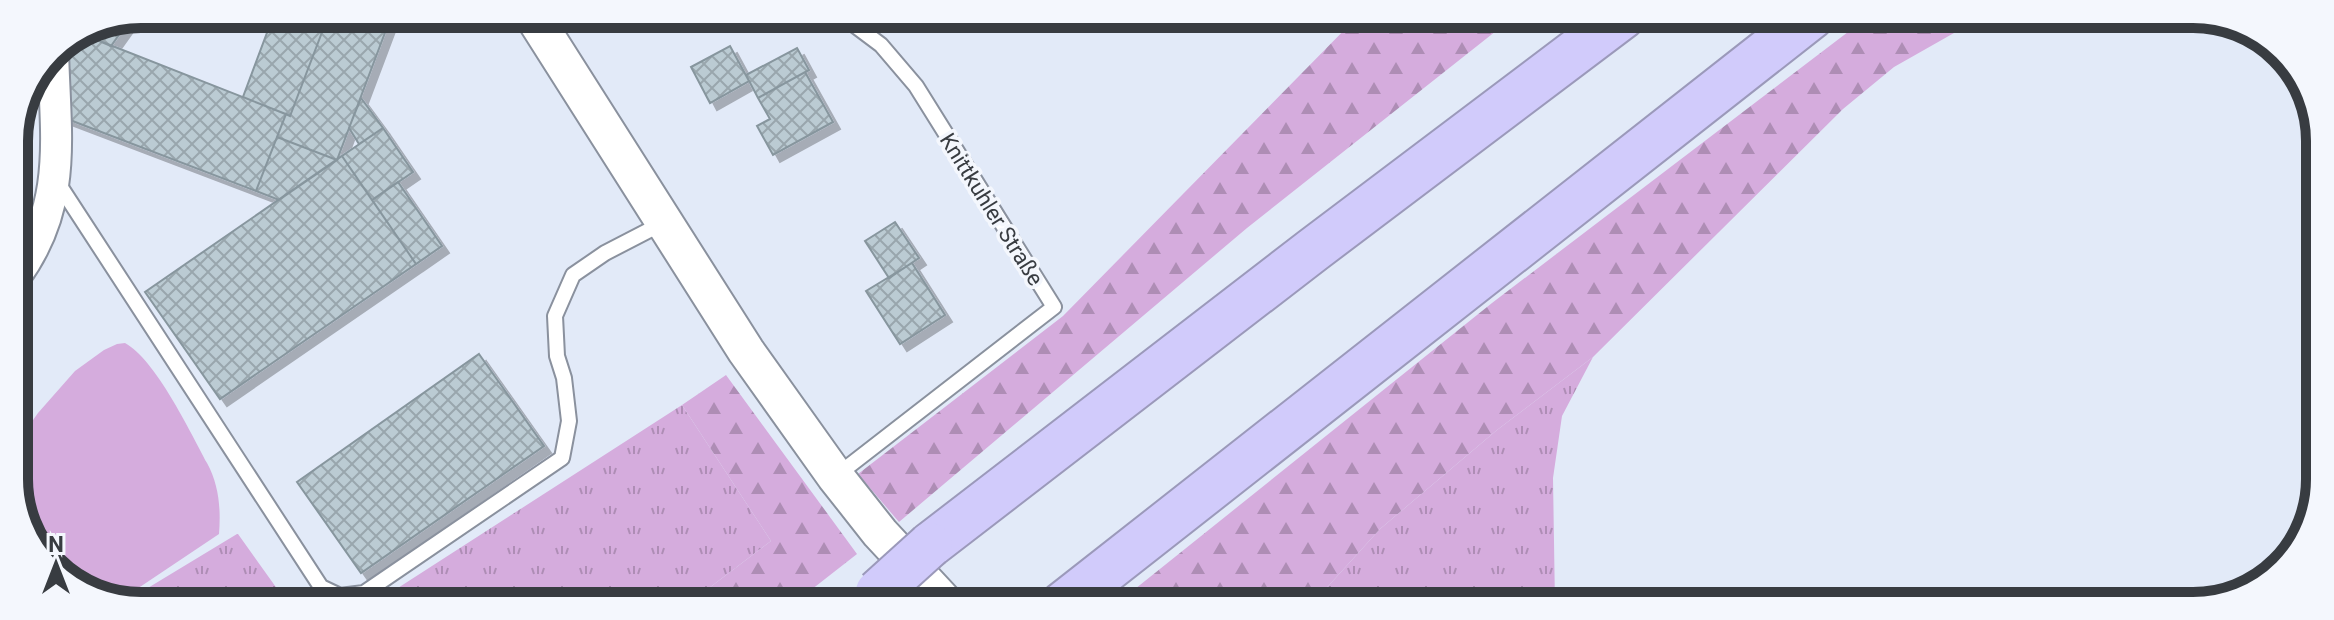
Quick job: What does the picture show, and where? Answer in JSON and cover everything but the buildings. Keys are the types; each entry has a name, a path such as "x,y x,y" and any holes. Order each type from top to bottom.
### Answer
{"highway":[{"path":"877,592 930,545 1300,259 1607,28"},
{"path":"1079,592 1797,28"}],"street":[{"path":"541,28 746,351 835,476 880,533 935,592"},
{"path":"28,260 46,223 55,180 53,70"}],"lane":[{"name":"Knittkuhler Straße","path":"835,476 1054,307 916,86 881,45 858,28"},
{"path":"55,180 321,587 332,592"},
{"path":"366,592 562,458 569,421 564,378 557,356 555,316 573,275 605,253 663,223"}],"green space":[{"path":"1346,28 1500,28 1247,228 899,522 858,474 1063,316"},
{"path":"1853,28 1963,28 1894,67 1843,109 1593,357 1497,430 1380,529 1323,592 1131,592 1492,303"},
{"path":"125,343 136,351 160,380 211,471 219,506 219,534 133,591 105,586 84,577 61,559 43,536 34,515 28,479 28,427 75,371 117,344"},
{"path":"1593,357 1562,416 1553,478 1555,592 1323,592 1380,529 1497,430"},
{"path":"726,375 857,554 808,592 704,592 771,541 682,405"},
{"path":"682,405 771,541 704,592 392,592"},
{"path":"237,534 279,592 141,592"}]}
